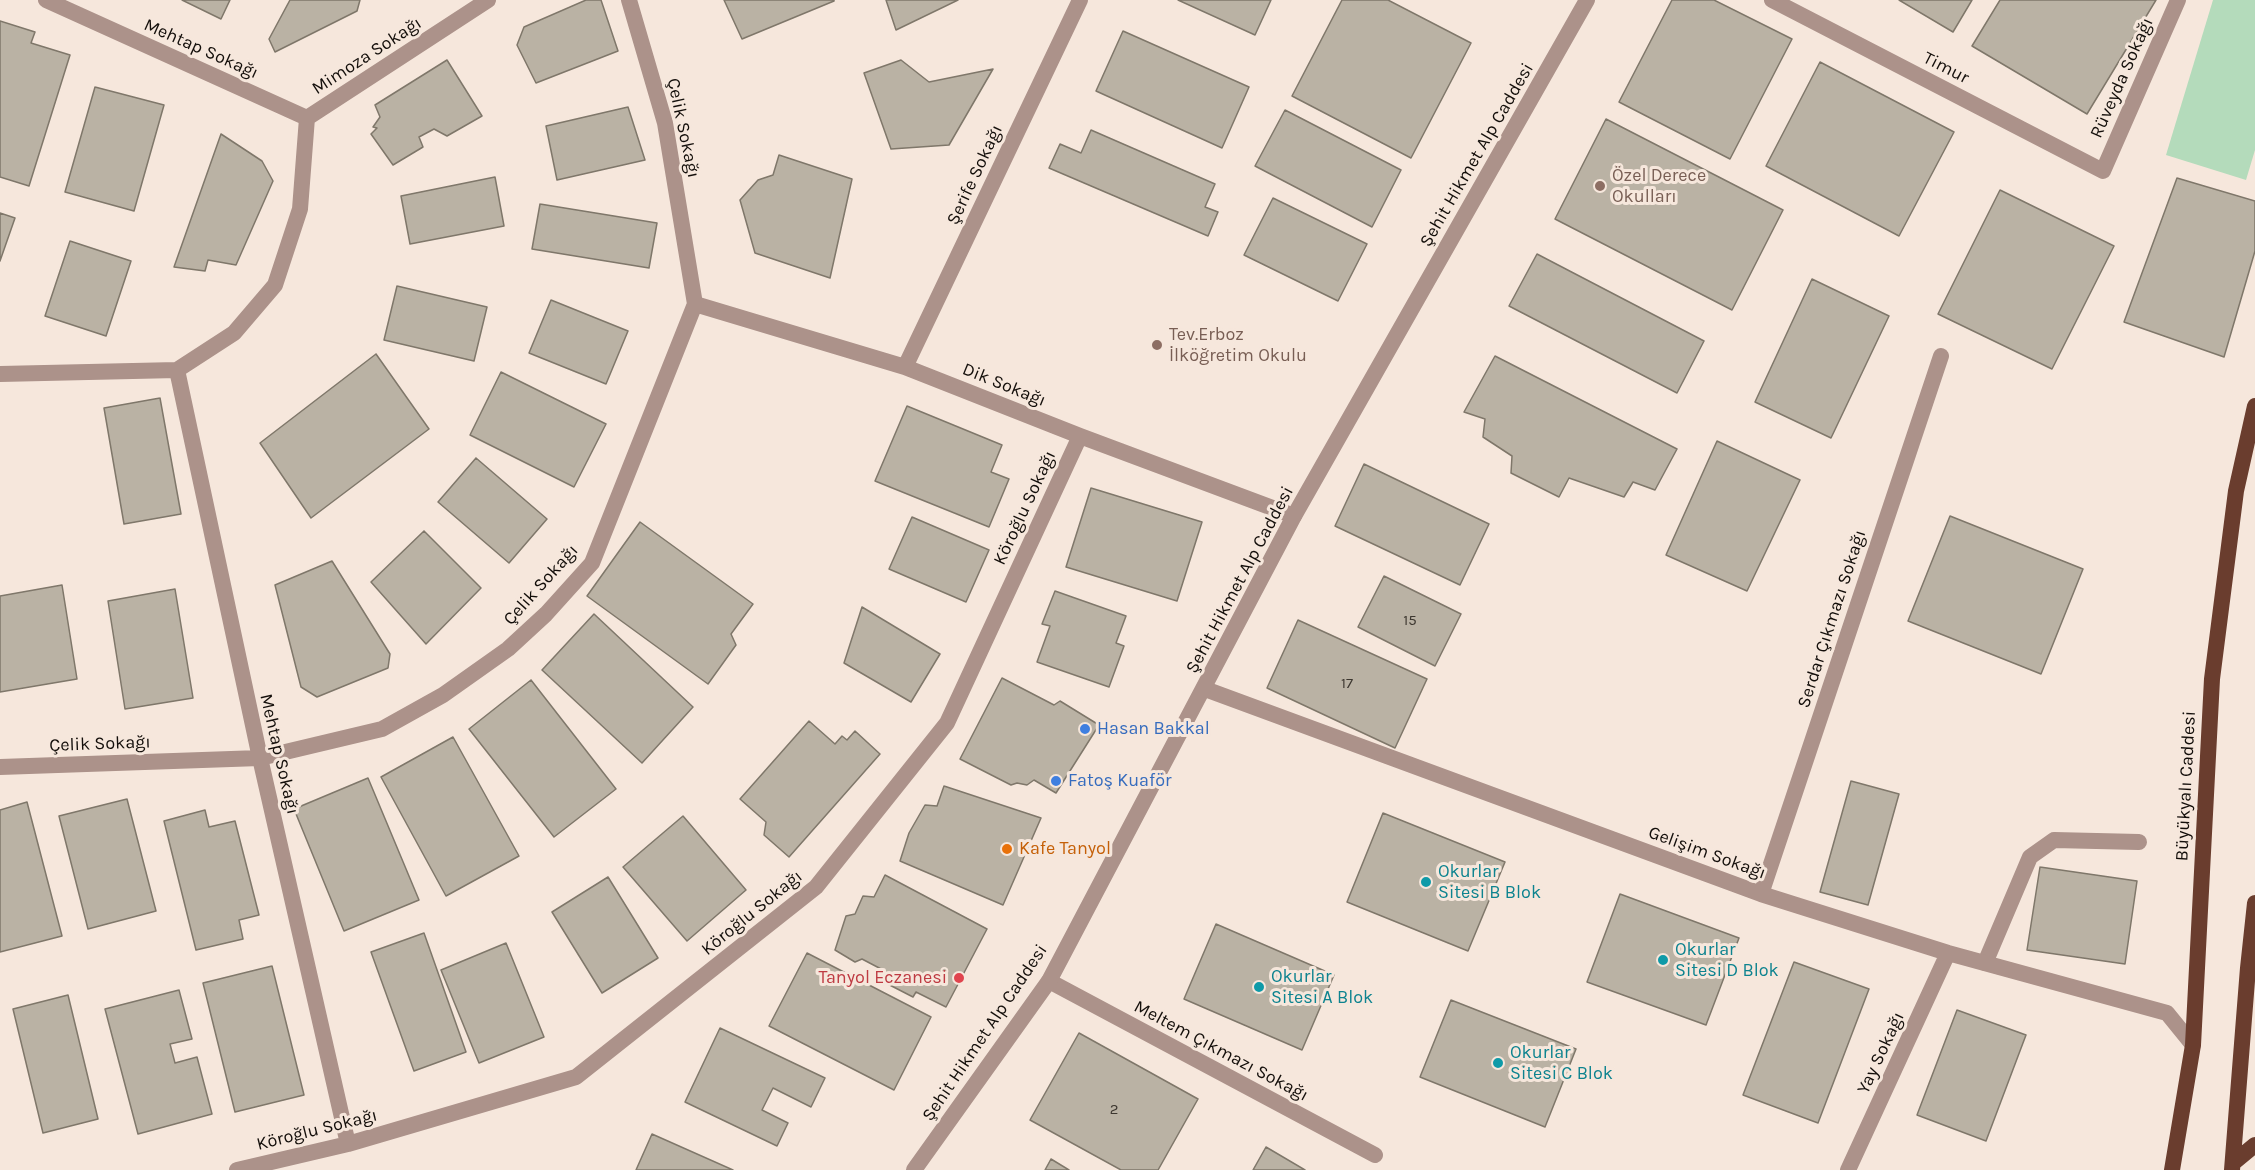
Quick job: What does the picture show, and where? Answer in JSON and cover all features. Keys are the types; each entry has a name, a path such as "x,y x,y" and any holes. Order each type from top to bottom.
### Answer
{"highway":[{"name":"Büyükyalı Caddesi","path":"2172,1170 2193,1045 2196,952 2212,679 2236,491 2255,406"},
{"path":"2232,1167 2255,903"},
{"path":"2232,1167 2255,1145"}],"street":[{"name":"Mehtap Sokağı","path":"46,0 307,118"},
{"name":"Mimoza Sokağı","path":"177,370 234,333 275,285 300,209 307,118 488,0"},
{"name":"Çelik Sokağı","path":"0,767 260,758 382,729 453,689 508,649 546,614 592,563 695,304 665,123 629,0"},
{"name":"Şerife Sokağı","path":"905,367 1080,0"},
{"name":"Şehit Hikmet Alp Caddesi","path":"914,1170 1048,981 1205,689 1294,516 1587,0"},
{"name":"Timur","path":"1772,0 2103,171"},
{"name":"Rüveyda Sokağı","path":"2103,171 2178,0"},
{"name":"Dik Sokağı","path":"695,304 905,367 1080,436 1294,516"},
{"name":"Serdar Çıkmazı Sokağı","path":"1761,894 1941,356"},
{"name":"Mehtap Sokağı","path":"177,370 260,758 348,1144"},
{"path":"0,374 177,370"},
{"name":"Köroğlu Sokağı","path":"237,1170 348,1144 576,1077 816,887 947,723 1080,436"},
{"name":"Gelişim Sokağı","path":"1205,689 1761,894 1948,953 2167,1013 2193,1045"},
{"path":"1985,963 2030,857 2054,840 2139,842"},
{"name":"Yay Sokağı","path":"1848,1170 1948,953"},
{"name":"Meltem Çıkmazı Sokağı","path":"1048,981 1375,1155"}],"green space":[{"path":"2213,0 2255,0 2255,150 2246,180 2166,155"}],"building":[{"path":"182,0 230,0 221,19"},
{"path":"290,0 360,0 357,11 275,52 269,39"},
{"path":"586,0 601,0 618,51 536,83 517,45 524,27"},
{"path":"724,0 834,0 834,1 742,39"},
{"path":"886,0 958,0 896,30"},
{"path":"1178,0 1271,0 1255,35"},
{"path":"1342,0 1388,0 1471,43 1411,158 1292,96"},
{"path":"1672,0 1714,0 1792,39 1730,159 1619,102"},
{"path":"1899,0 1972,0 1953,32"},
{"path":"2000,0 2156,0 2087,114 1972,46"},
{"path":"0,21 35,32 31,43 70,55 29,186 0,177"},
{"path":"1123,31 1249,87 1222,148 1096,91"},
{"path":"447,60 482,116 447,136 434,129 419,137 423,147 393,165 371,134 377,128 373,127 380,117 375,105"},
{"path":"901,60 929,82 993,69 949,145 891,149 864,73"},
{"path":"1820,62 1954,132 1899,236 1766,166"},
{"path":"95,87 164,105 134,211 65,192"},
{"path":"628,107 645,160 557,180 546,126"},
{"path":"1285,110 1401,170 1372,227 1255,166"},
{"path":"1606,119 1783,210 1732,310 1555,219"},
{"path":"1091,130 1215,184 1205,207 1218,212 1208,236 1049,168 1060,144 1081,153"},
{"path":"221,134 262,161 273,181 236,265 208,260 205,271 174,267"},
{"path":"779,155 852,179 830,278 755,253 740,200 758,180 773,175"},
{"path":"495,177 504,226 410,244 401,196"},
{"path":"2177,178 2255,201 2255,251 2224,357 2124,322"},
{"path":"2000,190 2114,246 2052,369 1938,314"},
{"path":"1273,198 1367,244 1338,301 1244,255"},
{"path":"540,204 657,223 649,268 532,249"},
{"path":"0,213 15,218 0,261"},
{"path":"70,241 131,261 106,336 45,316"},
{"path":"1537,254 1704,341 1677,393 1509,306"},
{"path":"1812,279 1889,316 1831,438 1755,402"},
{"path":"397,286 487,307 474,361 384,340"},
{"path":"551,300 628,331 606,384 529,353"},
{"path":"376,354 429,429 311,518 260,443"},
{"path":"1495,356 1677,449 1655,490 1633,482 1624,497 1569,478 1559,497 1511,473 1512,456 1483,437 1485,419 1464,412"},
{"path":"501,372 606,424 574,487 470,435"},
{"path":"160,398 181,514 124,524 104,408"},
{"path":"907,406 1002,445 991,472 1009,479 989,527 875,481"},
{"path":"1717,441 1800,480 1747,591 1666,555"},
{"path":"476,458 547,519 509,563 438,502"},
{"path":"1364,464 1489,524 1460,585 1335,526"},
{"path":"1091,488 1202,522 1177,601 1066,567"},
{"path":"1950,516 2083,569 2041,674 1908,621"},
{"path":"912,517 989,550 966,602 889,569"},
{"path":"640,522 753,604 731,634 736,645 708,684 587,596"},
{"path":"424,531 481,588 426,644 371,582"},
{"path":"332,561 390,654 388,668 317,697 301,687 275,585"},
{"path":"1384,576 1461,614 1435,666 1358,627"},
{"path":"62,585 77,679 0,692 0,596"},
{"path":"175,589 193,698 125,709 108,601"},
{"path":"1055,591 1126,616 1116,643 1124,646 1109,687 1037,662 1050,626 1042,624"},
{"path":"862,607 940,654 911,702 844,663"},
{"path":"594,614 693,707 642,763 542,670"},
{"path":"1298,620 1427,679 1395,748 1267,688"},
{"path":"1002,678 1054,705 1060,701 1099,725 1056,793 1034,780 1027,785 1017,783 1011,785 960,759"},
{"path":"531,680 616,789 554,837 469,729"},
{"path":"809,721 835,744 842,736 847,740 855,731 880,754 789,857 764,835 766,822 740,799"},
{"path":"453,737 519,856 446,896 381,777"},
{"path":"368,778 419,900 344,931 294,809"},
{"path":"1851,781 1899,794 1868,905 1820,892"},
{"path":"944,786 1041,818 1003,905 900,861 909,833 925,805 937,806"},
{"path":"127,799 156,911 88,929 59,816"},
{"path":"27,802 62,936 0,952 0,810"},
{"path":"205,810 209,827 235,821 259,915 239,920 243,939 196,950 164,821"},
{"name":"Okurlar Sitesi B Blok","path":"1383,813 1505,862 1468,951 1347,902"},
{"path":"683,816 746,890 687,941 623,867"},
{"path":"2040,867 2137,881 2125,964 2027,950"},
{"path":"885,875 987,929 946,1007 916,992 913,997 878,979 883,970 862,959 855,962 835,950 846,916 855,914 863,896 874,897"},
{"path":"608,877 658,958 602,993 552,912"},
{"name":"Okurlar Sitesi D Blok","path":"1620,894 1739,938 1706,1025 1587,982"},
{"name":"Okurlar Sitesi A Blok","path":"1216,924 1334,975 1302,1050 1184,999"},
{"path":"424,933 466,1052 414,1071 371,952"},
{"path":"506,943 544,1037 479,1063 441,970"},
{"path":"807,953 931,1017 894,1090 769,1026"},
{"path":"1794,962 1869,989 1818,1123 1743,1095"},
{"path":"272,966 304,1095 235,1112 203,983"},
{"path":"179,990 192,1039 170,1044 175,1063 197,1057 212,1114 138,1134 105,1009"},
{"path":"68,995 98,1119 43,1133 13,1009"},
{"name":"Okurlar Sitesi C Blok","path":"1451,1000 1576,1049 1545,1127 1420,1077"},
{"path":"1957,1010 2026,1035 1986,1141 1917,1115"},
{"path":"720,1028 825,1078 811,1107 773,1088 762,1110 788,1123 777,1146 685,1102"},
{"path":"1079,1033 1198,1099 1158,1170 1121,1170 1030,1120"},
{"path":"652,1134 733,1170 636,1170"},
{"path":"1266,1147 1305,1170 1253,1170"},
{"path":"1051,1159 1069,1170 1045,1170"}],"place":[{"name":"Özel Derece Okulları","path":"1600,186"},
{"name":"Tev.Erboz İlköğretim Okulu","path":"1157,345"},
{"name":"Hasan Bakkal","path":"1085,729"},
{"name":"Fatoş Kuaför","path":"1056,781"},
{"name":"Kafe Tanyol","path":"1007,849"},
{"name":"Okurlar Sitesi B Blok","path":"1426,882"},
{"name":"Okurlar Sitesi D Blok","path":"1663,960"},
{"name":"Tanyol Eczanesi","path":"959,978"},
{"name":"Okurlar Sitesi A Blok","path":"1259,987"},
{"name":"Okurlar Sitesi C Blok","path":"1498,1063"}]}
